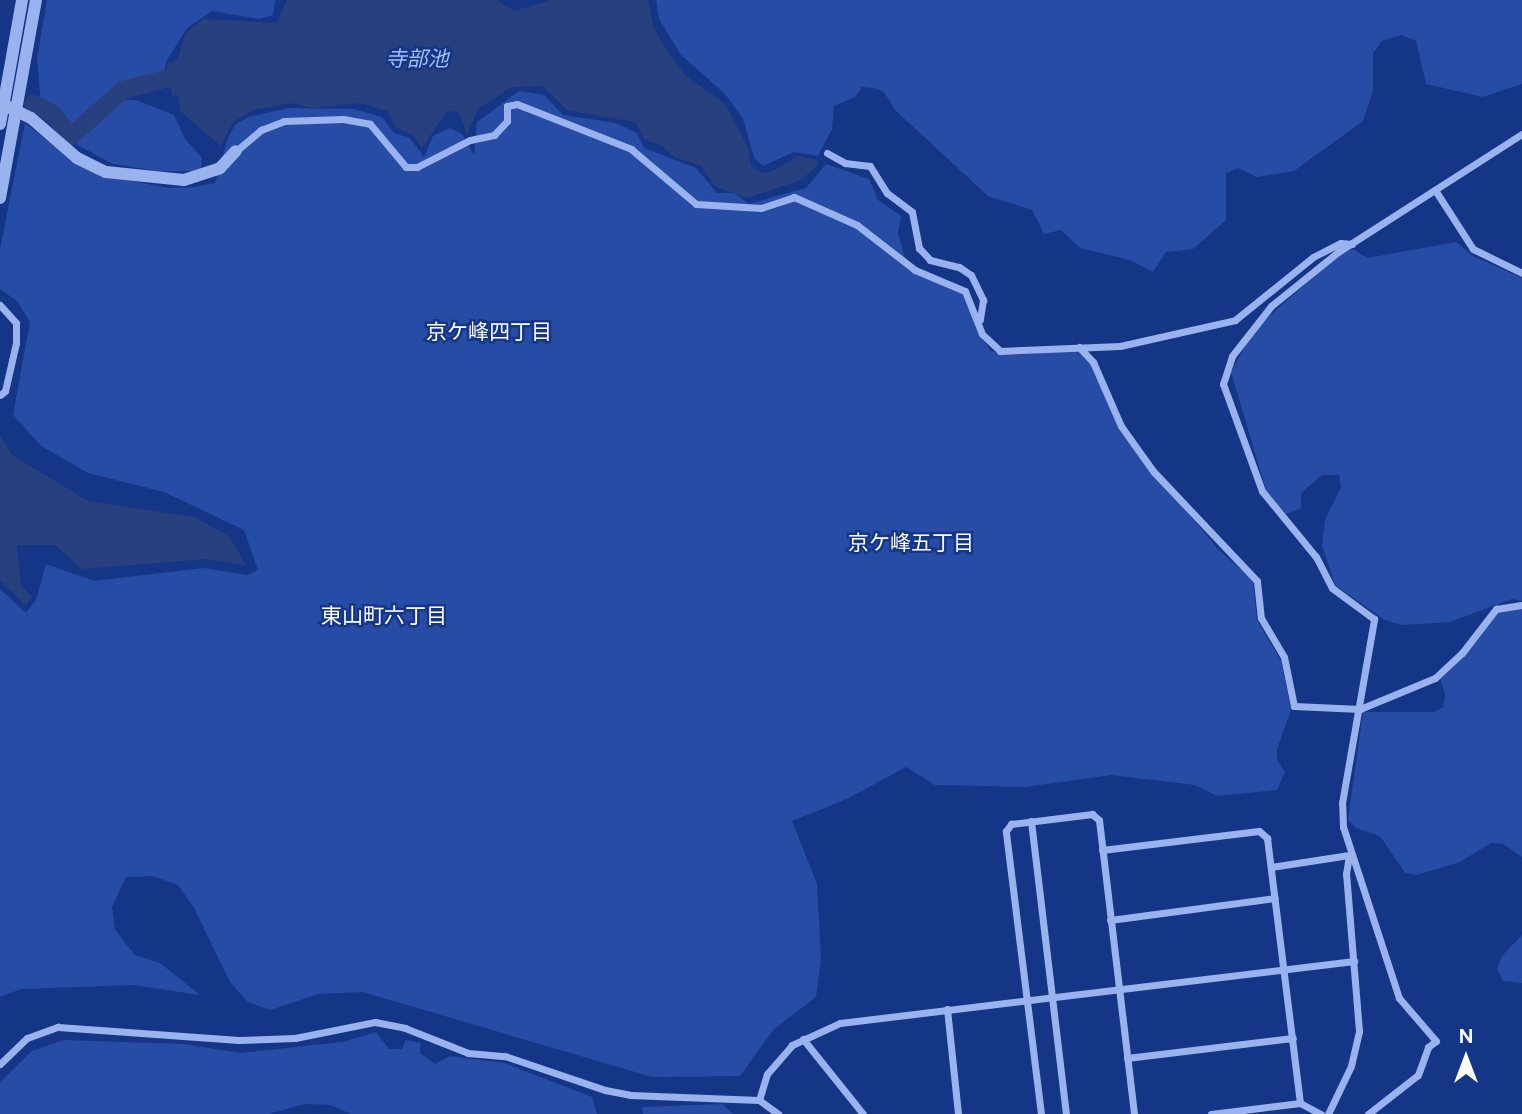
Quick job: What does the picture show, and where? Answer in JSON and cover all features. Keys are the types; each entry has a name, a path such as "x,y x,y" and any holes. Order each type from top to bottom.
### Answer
{"street":[{"path":"0,124 1,104 22,0"},
{"path":"0,198 36,0"},
{"path":"1,104 17,109 77,158 106,172 184,180 220,168 261,130 284,121 343,119 370,124 406,167 417,167 470,140 494,135 507,121 507,106 517,104 631,149 696,204 761,208 794,197 857,225 895,258 965,291 987,342 1000,351 1120,345 1236,320 1313,257 1341,243 1352,244"},
{"path":"1368,1114 1418,1075 1428,1047 1436,1041 1399,998 1349,855 1341,811 1374,619 1332,588 1316,556 1262,491 1223,384 1226,368 1250,328 1271,306 1352,244 1522,134"},
{"path":"827,153 845,163 870,166 887,193 912,212 919,248 930,260 959,267 971,275 983,300 979,324"},
{"path":"1435,190 1474,249 1522,273"},
{"path":"0,305 16,323 16,343 0,395"},
{"path":"1079,347 1093,362 1121,426 1153,471 1257,581 1261,618 1284,657 1294,706 1360,709 1434,678 1462,653 1496,609 1522,605"},
{"path":"1041,1114 1006,831 1011,824 1095,815 1102,850 1134,1114"},
{"path":"1031,821 1066,1114"},
{"path":"1102,850 1259,831 1267,838 1300,1104"},
{"path":"1271,867 1349,855"},
{"path":"1328,1114 1358,1043 1346,874 1349,855"},
{"path":"1110,920 1275,898"},
{"path":"759,1100 773,1066 803,1039 840,1023 1354,961"},
{"path":"947,1009 958,1114"},
{"path":"0,1064 27,1038 58,1027 239,1041 295,1038 375,1022 405,1028 468,1054 505,1056 630,1095 759,1100 778,1114"},
{"path":"1127,1058 1293,1038"},
{"path":"803,1039 863,1114"},
{"path":"1211,1114 1300,1104 1321,1114"}],"shaded area":[{"path":"47,0 275,0 273,15 259,19 212,11 187,28 166,62 163,77 119,88 72,130 41,103 37,59"},
{"path":"656,0 1522,0 1522,84 1483,97 1426,84 1416,41 1401,35 1382,41 1373,53 1373,91 1363,121 1294,171 1257,177 1238,168 1226,173 1226,220 1193,249 1166,252 1153,272 1130,260 1080,248 1061,230 1044,234 1032,210 988,196 895,110 884,92 874,88 862,87 855,97 834,106 832,129 818,156 794,152 763,166 754,158 743,118 724,93 681,55 659,19"},
{"path":"519,91 544,95 563,115 616,123 637,133 644,148 696,168 717,193 734,193 749,204 806,188 826,164 869,179 878,200 901,216 898,233 908,269 964,292 980,336 991,351 1015,355 1075,350 1091,363 1119,430 1217,548 1253,581 1257,620 1281,661 1291,710 1277,749 1277,760 1285,772 1277,790 1217,796 1195,785 1111,775 1025,787 935,785 906,767 847,799 792,821 817,884 821,960 816,997 774,1029 740,1076 652,1077 363,992 318,994 270,1010 248,1002 230,982 194,908 178,885 152,876 126,877 112,907 115,930 135,955 160,963 200,995 133,985 21,989 0,997 0,589 26,613 36,600 46,564 94,581 203,568 247,575 258,570 244,530 164,492 88,473 41,446 13,415 30,322 17,301 0,289 0,249 25,123 72,160 111,177 168,188 194,187 215,183 228,138 235,125 248,117 289,108 354,109 382,117 394,133 410,138 424,157 433,136 450,128 462,134 474,155 477,122"},
{"path":"117,100 136,100 174,115 185,139 202,158 201,171 159,171 113,164 72,142"},
{"path":"1456,242 1473,256 1522,278 1522,601 1512,599 1450,622 1402,625 1385,620 1335,585 1322,545 1325,520 1341,488 1339,475 1322,475 1301,493 1301,508 1286,514 1266,490 1231,372 1254,330 1338,255 1353,249 1367,258"},
{"path":"1522,606 1522,857 1503,844 1491,843 1460,862 1416,875 1405,873 1380,836 1356,828 1348,820 1363,712 1434,712 1443,707 1445,695 1440,677 1500,609"},
{"path":"1522,935 1522,983 1503,981 1497,969 1502,956"},
{"path":"376,1032 389,1049 402,1049 406,1040 421,1043 420,1053 435,1064 450,1056 504,1063 592,1097 597,1114 351,1114 331,1105 305,1104 268,1114 0,1114 0,1082 32,1051 64,1040 182,1044 241,1053 343,1042"},
{"path":"722,1104 733,1114 643,1114 642,1107"}],"water":[{"name":"寺部池","path":"287,0 497,0 514,11 551,0 648,0 653,26 668,53 686,76 725,104 748,147 751,166 761,173 771,172 798,156 818,160 817,166 801,180 747,198 716,187 700,165 674,157 661,145 645,140 635,122 567,110 543,86 511,87 478,109 467,135 458,112 447,111 422,148 413,135 396,128 387,111 361,103 313,108 292,103 253,110 234,121 221,146 180,111 178,95 172,96 167,63 177,61 185,34 203,19 277,23"},
{"path":"0,435 12,455 88,501 194,517 229,536 246,565 206,559 82,569 55,545 17,545 21,586 32,597 25,605 0,580"}],"waterway":[{"path":"33,104 52,113 71,136 123,90 170,78"}],"district":[{"name":"京ケ峰四丁目","path":"489,332"},
{"name":"京ケ峰五丁目","path":"911,543"},
{"name":"東山町六丁目","path":"384,616"}]}
